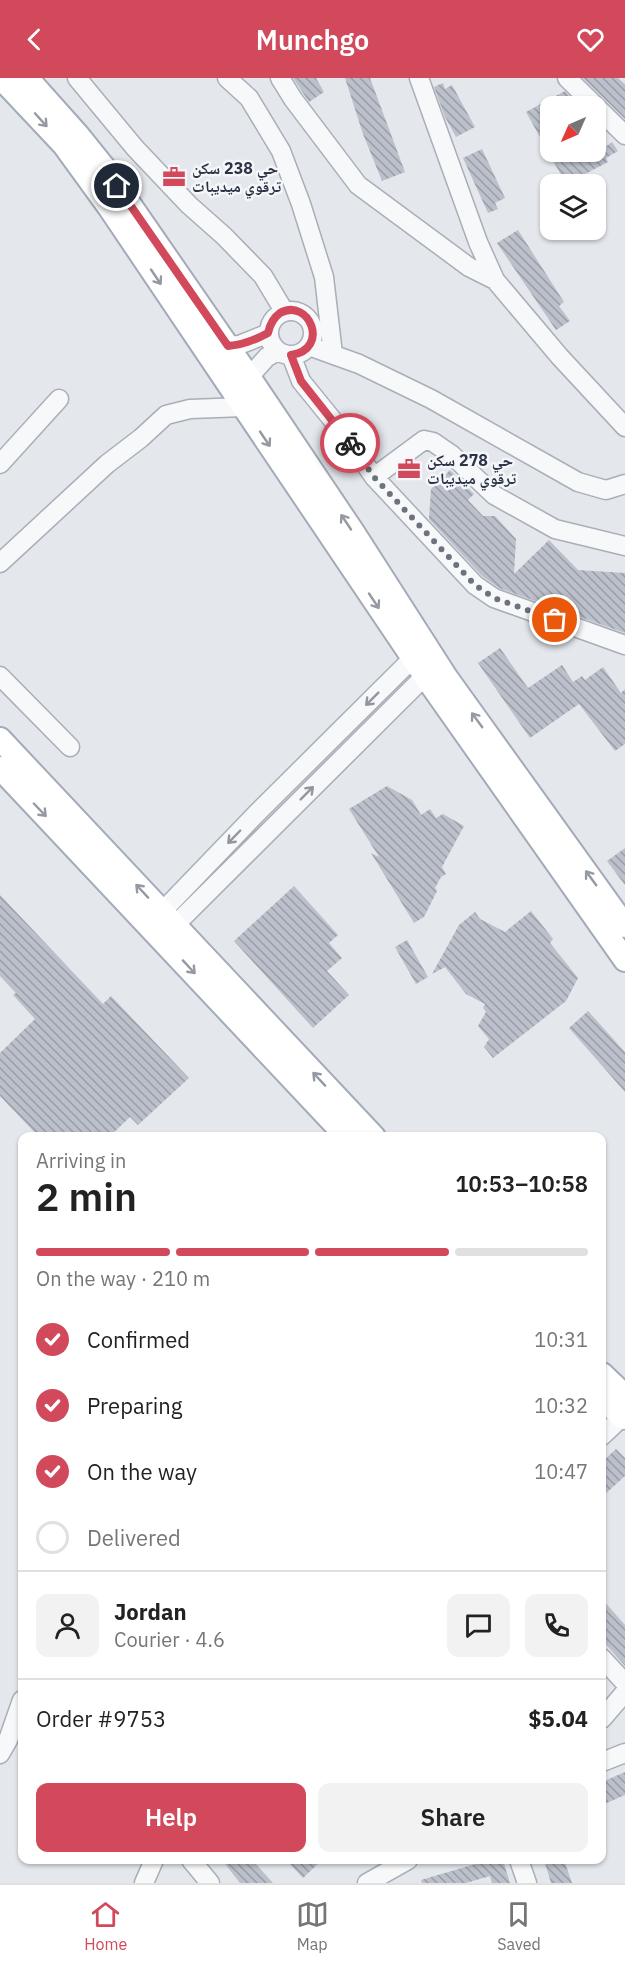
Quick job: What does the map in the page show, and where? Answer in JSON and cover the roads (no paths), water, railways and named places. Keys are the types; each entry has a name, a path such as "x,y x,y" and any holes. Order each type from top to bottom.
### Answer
{"main road":[{"path":"1,78 64,145 109,207 419,667 625,960"},
{"path":"27,78 77,134 105,170 249,377 353,532 446,677 625,926"},
{"path":"0,739 162,925 342,1123 363,1132"},
{"path":"0,768 162,925"},
{"path":"606,1381 624,1412"},
{"path":"606,1401 624,1412"}],"street":[{"path":"77,78 135,148 189,205 224,236 262,276 284,311"},
{"path":"228,78 249,98 281,151 324,277 333,354"},
{"path":"280,78 293,99 358,185 469,267 495,280"},
{"path":"419,78 478,242 495,280 560,357 625,427"},
{"path":"567,78 625,135"},
{"path":"228,346 251,342 268,333 273,320 284,311 298,311 309,320 313,333 309,346 298,354 284,353 267,357 249,377"},
{"path":"268,333 273,346 284,353 301,381 344,434 374,477 475,585 494,598 625,645"},
{"path":"309,346 379,373 431,399 578,482 606,490 625,484"},
{"path":"0,464 59,399"},
{"path":"0,563 107,464 166,415 190,409 244,407"},
{"path":"374,477 424,440 433,442 452,455 494,495 555,529 625,546"},
{"path":"162,925 258,812 419,667"},
{"path":"162,925 272,827 419,667"},
{"path":"0,676 70,747"},
{"path":"258,812 272,827"},
{"path":"606,1432 624,1412"},
{"path":"606,1662 625,1683"},
{"path":"606,1714 625,1692"},
{"path":"0,1754 8,1740 18,1711"},
{"path":"606,1760 625,1753"},
{"path":"144,1883 152,1864"},
{"path":"194,1864 210,1883"},
{"path":"367,1883 401,1864"},
{"path":"520,1864 527,1883"}],"place":[{"name":"حي 238 سكن ترقوي ميديبات","path":"174,177"},
{"name":"حي 278 سكن ترقوي ميديبات","path":"409,469"}]}
